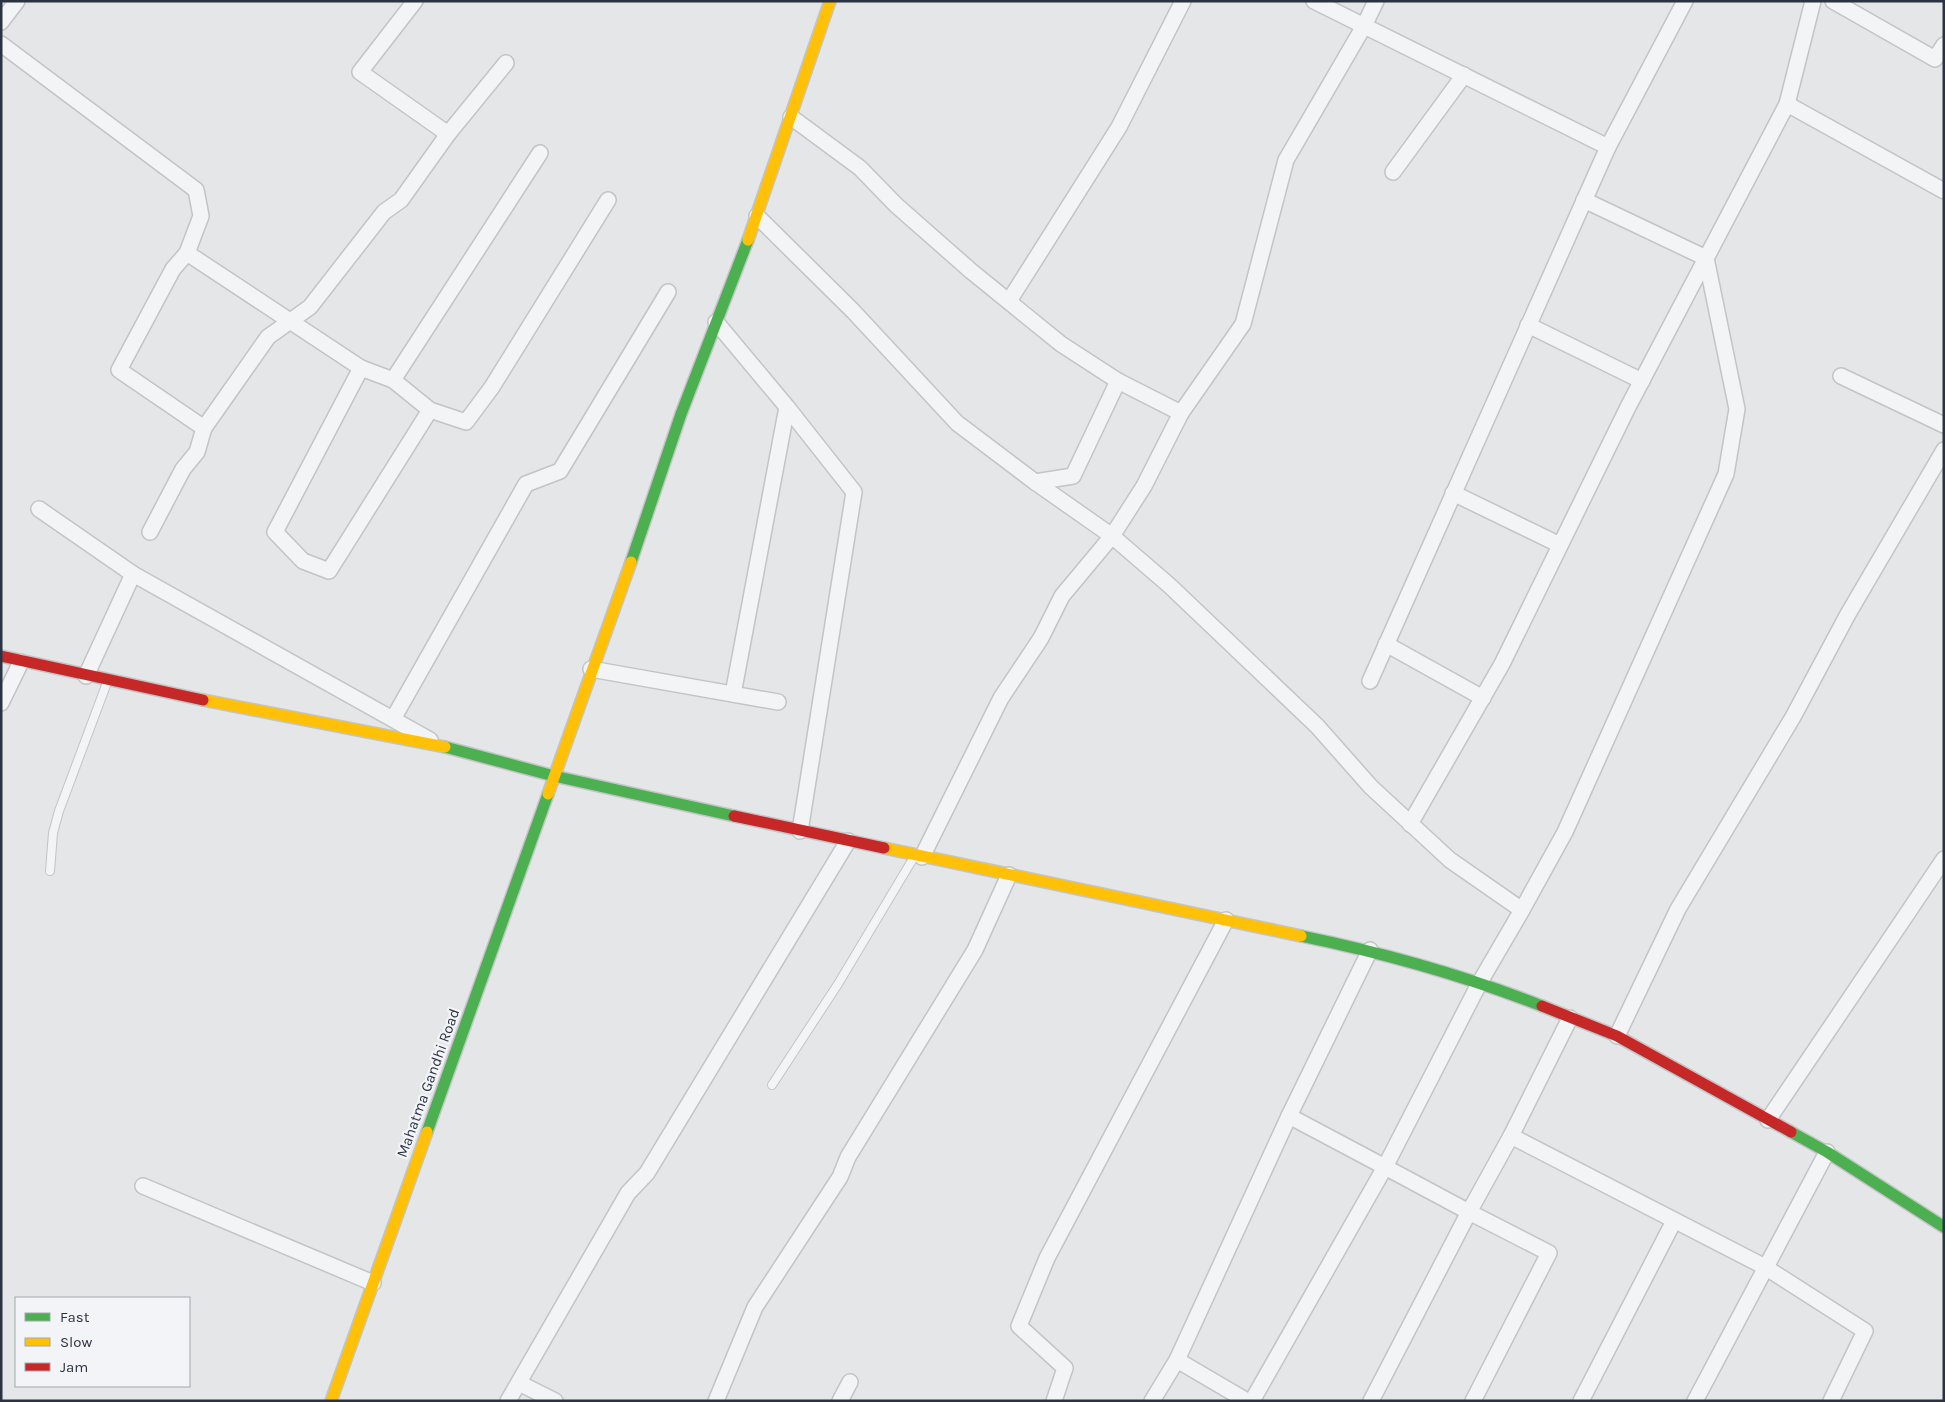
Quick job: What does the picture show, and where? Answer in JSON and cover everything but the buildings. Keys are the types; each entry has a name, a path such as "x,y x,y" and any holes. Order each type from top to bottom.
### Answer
{"street":[{"path":"1,22 17,1"},
{"path":"416,1 360,72 448,134"},
{"name":"Mahatma Gandhi Road","path":"331,1401 591,669 637,545 680,414 757,216 830,1"},
{"path":"1009,302 1119,127 1183,1"},
{"path":"1314,1 1608,147"},
{"path":"919,856 1001,698 1041,638 1062,596 1112,536 1144,486 1182,413 1243,324 1286,160 1364,26 1376,1"},
{"path":"1370,681 1608,147 1685,1"},
{"path":"1410,824 1502,664 1642,381 1787,104 1813,1"},
{"path":"1833,1 1935,59 1944,46"},
{"path":"1,44 196,190 201,216 187,253 173,269 119,370 204,428"},
{"path":"150,532 183,469 197,452 204,428 268,337 310,307 384,212 401,200 448,134 506,63"},
{"path":"1393,172 1464,75"},
{"path":"1787,104 1944,191"},
{"path":"791,117 860,168 896,205 1061,344 1118,382 1182,413"},
{"path":"393,380 540,154"},
{"path":"187,253 361,368 393,380 430,410 466,422 492,387 608,200"},
{"path":"1584,200 1706,258"},
{"path":"757,216 853,311 957,423 1035,482 1112,536 1170,586 1317,726 1371,787 1410,824 1450,860 1522,910"},
{"path":"1252,1401 1385,1167 1480,982 1565,832 1726,474 1737,409 1706,258"},
{"path":"394,720 526,484 560,471 668,292"},
{"path":"716,322 787,407 854,492 800,831"},
{"path":"1528,325 1642,381"},
{"path":"361,368 275,532 303,561 329,571 430,410"},
{"path":"1841,376 1944,425"},
{"path":"1035,482 1073,476 1118,382"},
{"path":"733,694 787,407"},
{"path":"1617,1036 1678,909 1783,734 1848,614 1944,450"},
{"path":"1453,493 1560,545"},
{"path":"40,509 133,574 440,746"},
{"path":"86,676 133,574"},
{"path":"1386,644 1483,698"},
{"path":"1,656 20,662 246,709 440,746 554,776 848,842 1370,950 1480,982 1617,1036 1826,1152 1944,1227"},
{"path":"1,703 20,662"},
{"path":"591,669 778,702"},
{"path":"508,1401 628,1194 647,1173 848,842"},
{"path":"1768,1120 1939,876 1944,859"},
{"path":"716,1401 755,1307 840,1177 848,1158 976,950 1009,875"},
{"path":"1054,1401 1065,1368 1019,1326 1047,1258 1226,920"},
{"path":"1152,1401 1177,1360 1289,1116 1370,950"},
{"path":"1371,1401 1469,1212 1511,1136 1570,1018"},
{"path":"1289,1116 1549,1254 1473,1401"},
{"path":"1511,1136 1765,1268 1865,1331 1831,1401"},
{"path":"1695,1401 1826,1152"},
{"path":"143,1186 373,1282"},
{"path":"1581,1401 1674,1220"},
{"path":"1177,1360 1247,1401"},
{"path":"519,1382 556,1401"},
{"path":"840,1401 850,1382"}],"lane":[{"path":"50,871 53,833 59,812 108,680"},
{"path":"772,1085 919,856"}],"traffic: fast":[{"path":"631,562 681,414 748,240"},
{"path":"445,747 554,776 734,816"},
{"path":"427,1132 548,794"},
{"path":"1301,936 1423,966 1483,984 1542,1006"},
{"path":"1791,1132 1827,1152 1944,1227"}],"traffic: slow":[{"path":"748,240 830,1"},
{"path":"548,794 631,562"},
{"path":"203,700 445,747"},
{"path":"884,848 1301,936"},
{"path":"331,1401 427,1132"}],"traffic: jam":[{"path":"1,656 203,700"},
{"path":"734,816 884,848"},
{"path":"1542,1006 1617,1036 1791,1132"}]}
